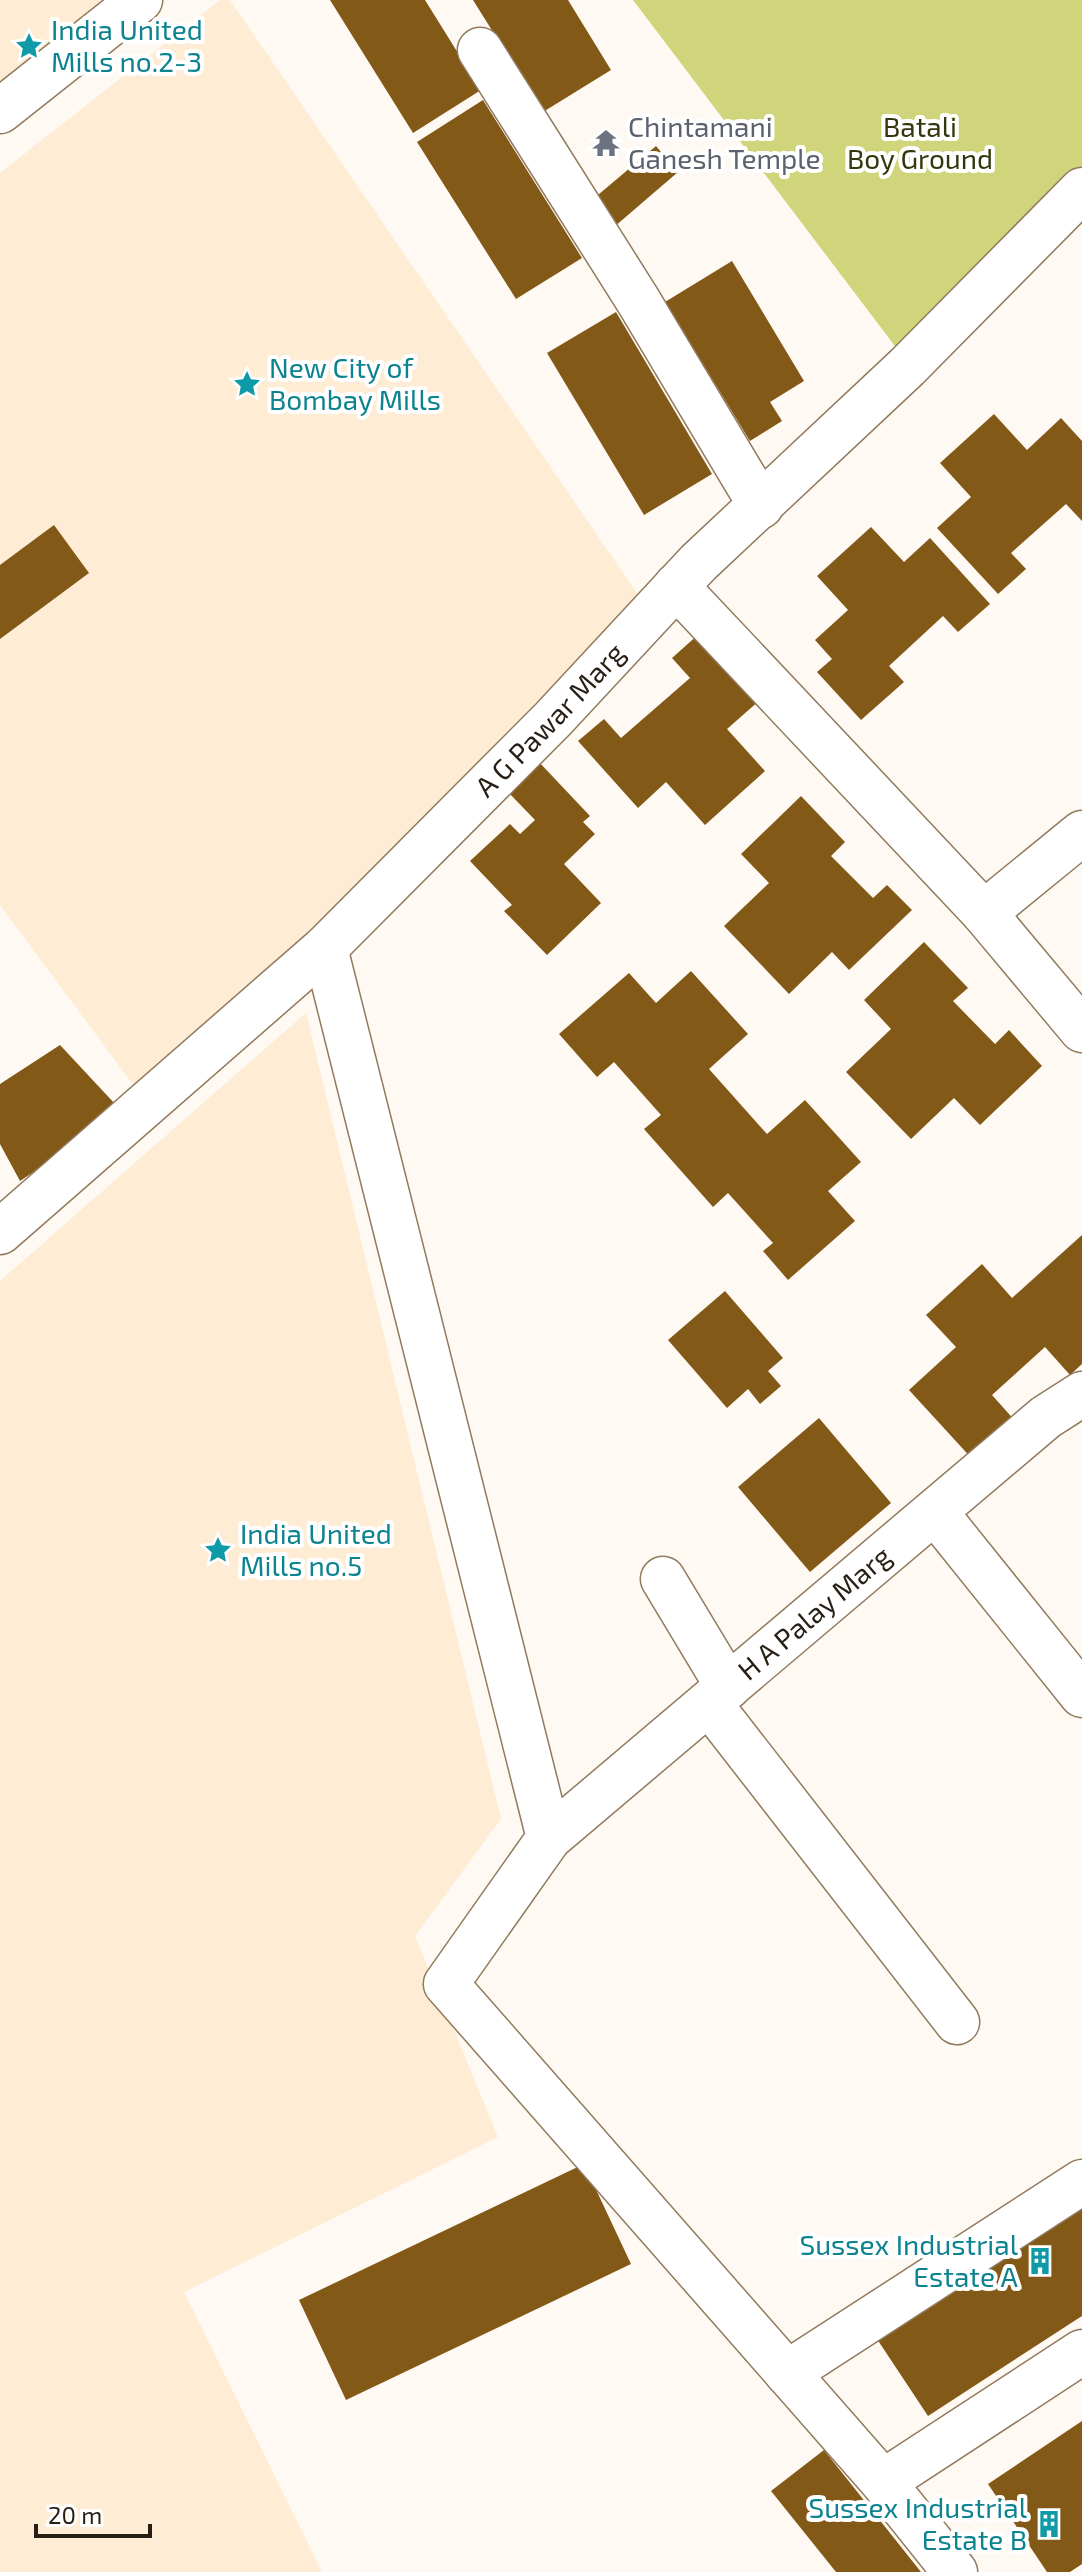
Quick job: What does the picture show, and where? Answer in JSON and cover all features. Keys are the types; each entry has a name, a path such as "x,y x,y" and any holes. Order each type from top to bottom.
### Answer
{"street":[{"path":"0,111 140,0"},
{"path":"480,50 639,302 761,506"},
{"name":"A G Pawar Marg","path":"0,1232 325,948 553,719 676,586 907,367 1082,190"},
{"path":"676,586 984,913 1082,1030"},
{"path":"984,913 1082,833"},
{"path":"325,948 549,1838"},
{"name":"H A Palay Marg","path":"787,2373 446,1984 549,1838 1046,1417 1082,1394"},
{"path":"935,1512 1082,1695"},
{"path":"663,1579 719,1695 957,2022"},
{"path":"955,2572 883,2482 787,2373 1082,2182"},
{"path":"883,2482 1082,2352"}],"shaded area":[{"name":"India United Mills no.2-3","path":"0,0 118,0 0,93"},
{"name":"New City of Bombay Mills","path":"220,0 230,0 639,596 307,938 137,1090 0,905 0,173"},
{"name":"India United Mills no.5","path":"306,1013 501,1819 415,1936 498,2137 184,2292 322,2572 0,2572 0,1281"}],"green space":[{"name":"Batali Boy Ground","path":"633,0 1082,0 1082,182 907,362"}],"building":[{"path":"330,0 425,0 481,90 413,133"},
{"path":"473,0 568,0 611,70 543,112"},
{"path":"483,100 582,258 516,299 417,142"},
{"path":"656,146 678,172 614,227 592,200"},
{"path":"732,261 804,381 770,402 782,421 750,441 665,302"},
{"path":"616,312 712,474 644,515 547,353"},
{"path":"994,414 1027,450 1061,418 1082,441 1082,521 1066,504 1011,553 1026,569 998,594 937,528 971,497 940,463"},
{"path":"54,525 89,573 0,639 0,565"},
{"path":"871,527 904,562 930,538 990,604 958,632 943,616 889,666 904,682 861,720 817,672 832,659 815,640 848,610 817,576"},
{"path":"700,633 760,700 727,729 765,771 705,825 666,782 638,808 578,741 604,719 621,738 690,678 672,658"},
{"path":"538,761 590,816 583,822 595,834 564,864 601,903 547,955 504,911 512,905 470,861 510,824 520,834 535,820 507,791"},
{"path":"801,796 845,842 831,856 873,898 887,885 912,910 849,970 832,952 789,994 724,926 769,883 741,854"},
{"path":"924,942 968,988 953,1001 995,1044 1009,1030 1042,1066 980,1125 954,1098 911,1139 846,1072 891,1029 864,1000"},
{"path":"691,971 748,1034 709,1069 767,1134 805,1100 861,1162 828,1191 855,1221 788,1280 763,1251 773,1243 728,1193 713,1207 644,1129 661,1115 614,1062 597,1077 559,1034 629,973 656,1003"},
{"path":"60,1045 116,1105 77,1143 20,1181 0,1144 0,1084"},
{"path":"1082,1235 1082,1364 1070,1375 1045,1347 992,1395 1017,1423 975,1462 909,1390 956,1347 926,1315 982,1264 1012,1298"},
{"path":"725,1291 783,1358 768,1371 781,1386 760,1404 748,1389 727,1408 668,1340"},
{"path":"819,1418 891,1503 810,1572 738,1487"},
{"path":"584,2164 631,2264 346,2400 299,2300"},
{"name":"Sussex Industrial Estate A","path":"1082,2206 1082,2316 928,2416 877,2339"},
{"name":"Sussex Industrial Estate B","path":"1082,2421 1082,2564 1070,2572 1047,2572 988,2484"},
{"path":"824,2450 921,2572 836,2572 771,2491"}],"place":[{"name":"India United Mills no.2-3","path":"29,46"},
{"name":"Chintamani Ganesh Temple","path":"606,143"},
{"name":"New City of Bombay Mills","path":"247,384"},
{"name":"India United Mills no.5","path":"218,1550"},
{"name":"Sussex Industrial Estate A","path":"1040,2261"},
{"name":"Sussex Industrial Estate B","path":"1049,2524"}]}
